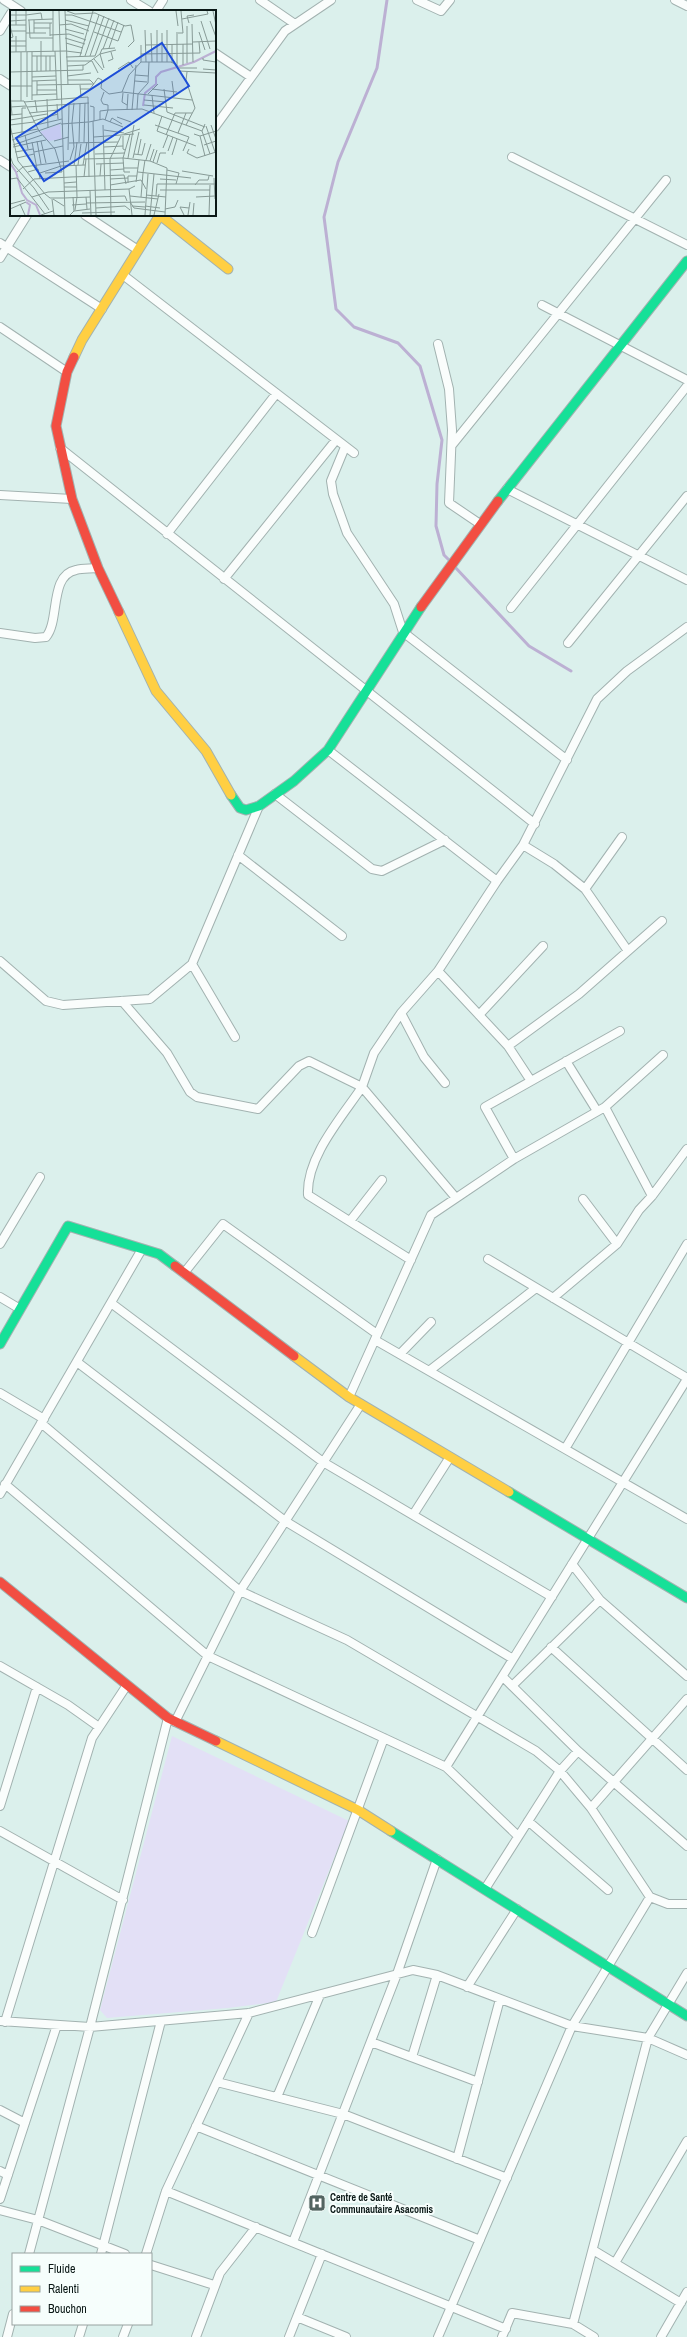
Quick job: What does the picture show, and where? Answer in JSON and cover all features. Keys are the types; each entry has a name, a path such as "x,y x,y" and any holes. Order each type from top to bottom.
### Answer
{"street":[{"path":"4,0 16,9"},
{"path":"131,0 147,10"},
{"path":"157,10 163,0"},
{"path":"260,0 295,24"},
{"path":"216,126 284,31 331,0"},
{"path":"417,0 440,11 450,0"},
{"path":"675,0 687,6"},
{"path":"0,30 10,17"},
{"path":"216,54 251,77"},
{"path":"0,79 10,85"},
{"path":"512,157 687,245"},
{"path":"0,160 10,166"},
{"path":"452,445 666,180"},
{"path":"0,258 3,246 26,216"},
{"path":"87,216 138,250"},
{"path":"159,216 82,340 67,372 56,426 72,498 98,568 156,691 206,751 228,791 240,808 246,810 259,806 294,781 328,750 403,632 480,524 687,261"},
{"path":"161,216 228,269"},
{"path":"3,246 102,309"},
{"path":"123,275 354,453"},
{"path":"542,305 687,380"},
{"path":"0,327 67,372"},
{"path":"438,344 449,389 452,445 449,503 480,524"},
{"path":"511,608 687,386"},
{"path":"167,534 276,394"},
{"path":"224,579 336,440"},
{"path":"345,447 331,481 333,494 347,533 394,604 403,632 566,760"},
{"path":"60,448 365,691 535,824"},
{"path":"507,489 687,580"},
{"path":"0,495 72,498"},
{"path":"568,643 687,496"},
{"path":"0,633 35,638 46,637 51,631 59,586 67,573 75,570 98,568"},
{"path":"411,1260 308,1194 307,1181 313,1162 362,1087 374,1053 401,1013 438,971 497,880 523,844 535,824 597,699 627,671 687,627"},
{"path":"328,750 497,880"},
{"path":"275,794 372,869 382,871 445,840"},
{"path":"0,961 46,1001 63,1005 150,999 192,964 259,806"},
{"path":"585,889 622,837"},
{"path":"523,844 554,864 585,889 628,951"},
{"path":"238,855 342,936"},
{"path":"508,1046 579,994 662,921"},
{"path":"479,1016 543,946"},
{"path":"192,964 235,1037"},
{"path":"438,971 508,1046 531,1081"},
{"path":"122,1001 167,1053 190,1092 196,1097 258,1109 299,1066 309,1061 362,1087 456,1198"},
{"path":"401,1013 424,1057 445,1083"},
{"path":"514,1160 485,1107 620,1030"},
{"path":"349,1397 431,1215 514,1160 605,1107 663,1055"},
{"path":"566,1061 597,1111"},
{"path":"605,1107 652,1196"},
{"path":"554,1298 617,1244 639,1210 652,1196 687,1149"},
{"path":"0,1244 40,1177"},
{"path":"350,1221 382,1180"},
{"path":"583,1199 617,1244"},
{"path":"184,1273 223,1224 400,1354 686,1517"},
{"path":"0,1344 68,1226 159,1254 349,1397 687,1598"},
{"path":"565,1449 687,1244"},
{"path":"0,1494 142,1249"},
{"path":"446,1767 687,1378 488,1259"},
{"path":"429,1371 536,1288"},
{"path":"0,1298 20,1309"},
{"path":"111,1303 323,1462 552,1597"},
{"path":"400,1354 431,1322"},
{"path":"77,1362 285,1522 513,1659"},
{"path":"0,1394 42,1421 240,1591 347,1640 536,1751 560,1771 591,1808 650,1897 668,1904 687,1904"},
{"path":"29,2253 172,1720 208,1656 240,1591 361,1404"},
{"path":"413,1515 450,1457"},
{"path":"5,1484 208,1656 446,1767 518,1836"},
{"path":"572,1564 600,1600 687,1676"},
{"path":"0,1582 172,1720 358,1810 687,2016"},
{"path":"512,1686 600,1600"},
{"path":"551,1648 687,1770"},
{"path":"0,1666 68,1705 99,1727"},
{"path":"503,1676 578,1751 687,1846"},
{"path":"127,1685 92,1738 2,2022 90,2027 249,2013 413,1970 437,1975 572,2026 648,2038 687,2055"},
{"path":"0,1806 37,1687"},
{"path":"591,1808 687,1699"},
{"path":"312,1933 384,1738"},
{"path":"485,1889 560,1771 578,1751"},
{"path":"528,1822 608,1890"},
{"path":"0,1831 123,1900"},
{"path":"293,2242 397,1974 437,1860"},
{"path":"438,2337 572,2026 650,1897"},
{"path":"467,1987 517,1909"},
{"path":"573,2324 648,2038 687,1973"},
{"path":"412,2057 437,1975"},
{"path":"278,2097 320,1995"},
{"path":"457,2159 500,1999"},
{"path":"146,2253 166,2191 249,2013"},
{"path":"101,2253 161,2021"},
{"path":"0,2199 57,2025"},
{"path":"371,2042 478,2082"},
{"path":"217,2082 343,2114 507,2178"},
{"path":"0,2110 25,2123"},
{"path":"196,2126 480,2240"},
{"path":"615,2263 687,2141"},
{"path":"0,2171 8,2175"},
{"path":"166,2191 506,2328"},
{"path":"0,2210 38,2220 103,2244 123,2253"},
{"path":"196,2337 214,2285 220,2273 256,2227"},
{"path":"593,2250 681,2303"},
{"path":"289,2337 322,2254"},
{"path":"152,2265 214,2285"},
{"path":"661,2337 687,2292"},
{"path":"502,2337 512,2313 573,2324 594,2337"},
{"path":"297,2317 346,2337"},
{"path":"7,2337 12,2318"},
{"path":"79,2337 82,2325"},
{"path":"123,2337 128,2325"}],"shaded area":[{"path":"172,1736 349,1821 276,2002 228,2008 107,2018 100,2010"}],"waterway":[{"path":"387,0 377,68 338,162 324,217 336,309 354,327 398,343 420,366 442,440 437,484 436,526 444,555 451,562"},
{"path":"454,566 529,646 571,671"}],"traffic: fast":[{"path":"498,501 687,261"},
{"path":"231,795 240,808 246,810 259,806 294,781 328,750 421,607"},
{"path":"0,1344 68,1226 159,1254 175,1266"},
{"path":"509,1492 687,1598"},
{"path":"391,1831 687,2016"}],"traffic: slow":[{"path":"74,357 82,340 159,216"},
{"path":"161,216 228,269"},
{"path":"119,612 156,691 206,751 231,795"},
{"path":"294,1356 349,1397 509,1492"},
{"path":"216,1741 358,1810 391,1831"}],"traffic: jam":[{"path":"74,357 67,372 56,426 72,499 98,568 119,612"},
{"path":"421,607 498,501"},
{"path":"175,1266 294,1356"},
{"path":"0,1582 168,1718 216,1741"}],"place":[{"name":"Centre de Santé Communautaire Asacomis","path":"317,2203"}]}
